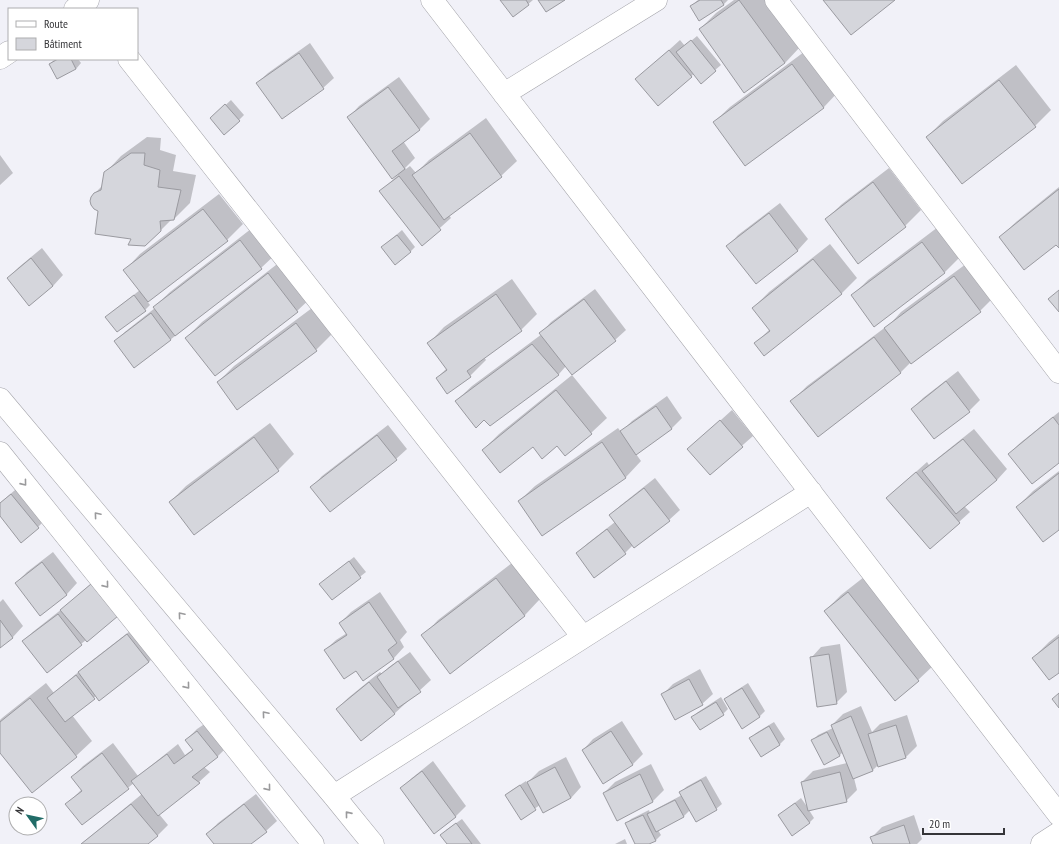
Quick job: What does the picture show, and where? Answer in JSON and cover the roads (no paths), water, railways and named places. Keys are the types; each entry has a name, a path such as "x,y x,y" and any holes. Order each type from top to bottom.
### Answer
{"street":[{"path":"432,0 1059,816"},
{"path":"504,94 656,0"},
{"path":"776,0 1059,372"},
{"path":"130,60 583,638"},
{"path":"0,399 373,844"},
{"path":"0,453 313,844"},
{"path":"334,796 811,492"},
{"path":"1042,844 1059,833"}]}
